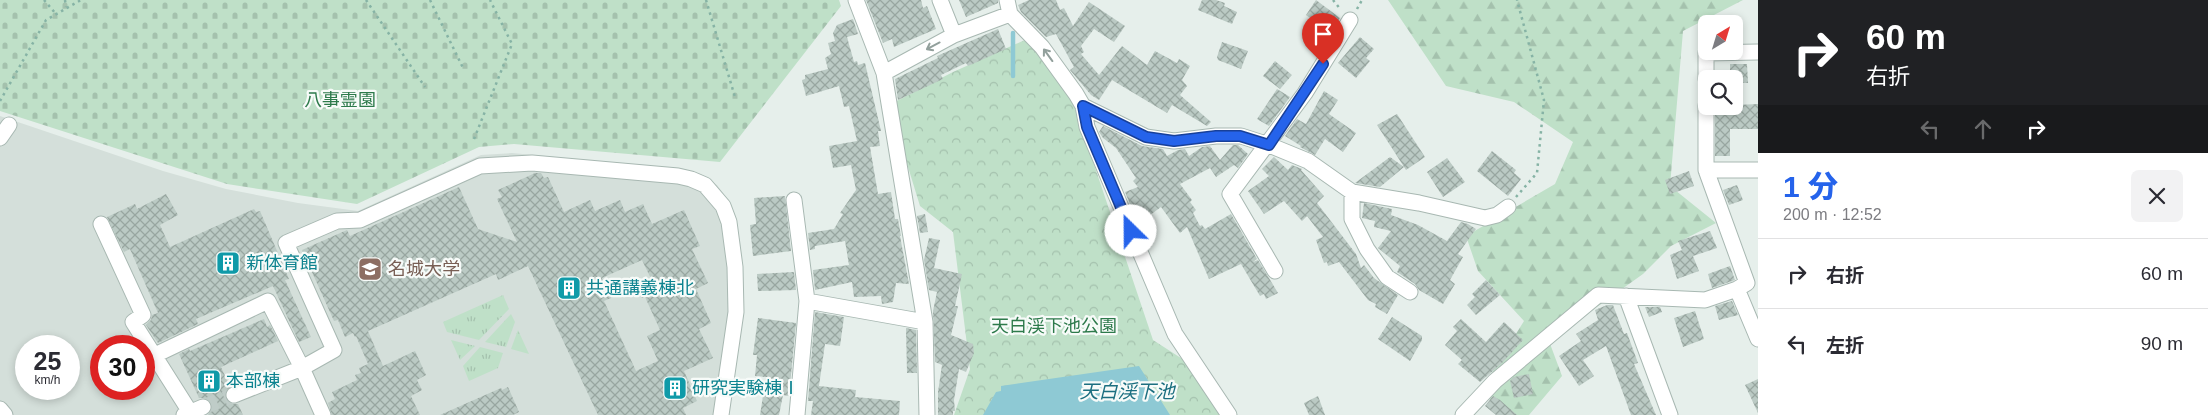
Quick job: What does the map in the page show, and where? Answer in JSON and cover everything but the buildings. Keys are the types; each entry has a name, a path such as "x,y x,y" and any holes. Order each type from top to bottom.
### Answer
{"street":[{"path":"856,0 884,73 925,322 927,415"},
{"path":"940,0 954,35"},
{"path":"884,73 1008,7 1042,47 1080,100 1087,127 1175,334 1218,401 1230,415"},
{"path":"1275,271 1230,194 1269,145 1305,93 1350,20"},
{"path":"1706,70 1706,53 1758,52"},
{"path":"1080,100 1146,137 1174,141 1216,136 1240,136 1269,145 1308,161 1352,192 1419,203 1485,218 1497,216 1508,207"},
{"path":"1463,415 1495,381 1598,295 1705,300 1737,290 1747,283 1706,170 1706,115"},
{"path":"0,138 9,125"},
{"path":"234,395 302,368 334,350 286,243 338,221 360,220 480,166 532,162 678,176 705,185 723,206 729,222 735,267 736,312 721,415"},
{"path":"1706,170 1758,170"},
{"path":"1352,192 1352,219 1367,249 1387,277 1410,292"},
{"path":"794,200 807,301 797,415"},
{"path":"101,224 143,315 134,322 141,335"},
{"path":"1737,290 1758,339"},
{"path":"1626,296 1670,415"},
{"path":"155,355 268,301 302,368 323,415"},
{"path":"807,301 925,322"},
{"path":"155,359 192,411"},
{"path":"0,409 5,415"}],"path":[{"path":"44,0 56,14"},
{"path":"64,0 66,7"},
{"path":"0,101 46,20 81,0"},
{"path":"366,0 424,88"},
{"path":"430,0 464,70"},
{"path":"474,139 512,44 490,0"},
{"path":"706,0 734,97"},
{"path":"1508,207 1537,173 1544,100 1517,0"},
{"path":"0,90 4,94"}],"shaded area":[{"name":"名城大学","path":"0,116 163,171 226,189 298,203 358,211 481,155 512,153 684,169 701,174 717,185 728,200 738,241 744,296 728,415 0,415"}],"green space":[{"name":"八事霊園","path":"0,0 839,0 841,6 720,162 514,144 479,147 357,204 227,184 0,111"},
{"path":"1388,0 1743,0 1714,15 1698,15 1698,23 1683,31 1670,186 1716,223 1671,246 1643,274 1549,341 1562,376 1529,415 1498,415 1483,387 1524,321 1478,271 1466,236 1555,184 1573,142 1514,102 1446,86"},
{"name":"天白渓下池公園","path":"1027,39 1071,96 1153,340 1184,360 1221,415 954,415 970,369 953,232 920,206 889,105 953,72"},
{"path":"503,295 509,309 479,340 447,332 443,322"},
{"path":"511,314 515,322 506,347 485,342"},
{"path":"518,330 529,354 511,349"},
{"path":"451,340 475,346 460,360"},
{"path":"480,347 503,353 498,368 469,381 463,366"}],"water":[{"name":"天白渓下池","path":"1139,366 1170,415 983,415 996,392 1001,391 1001,386"}],"waterway":[{"path":"1013,33 1013,76"}],"tunnel":[{"path":"203,407 234,395"}],"place":[{"name":"新体育館","path":"228,263"},
{"name":"名城大学","path":"370,269"},
{"name":"共通講義棟北","path":"569,288"},
{"name":"本部棟","path":"209,381"},
{"name":"研究実験棟Ⅰ","path":"675,388"}],"route":[{"path":"1131,231 1087,127 1083,106 1146,137 1174,141 1216,136 1240,136 1269,145 1323,64"}]}
